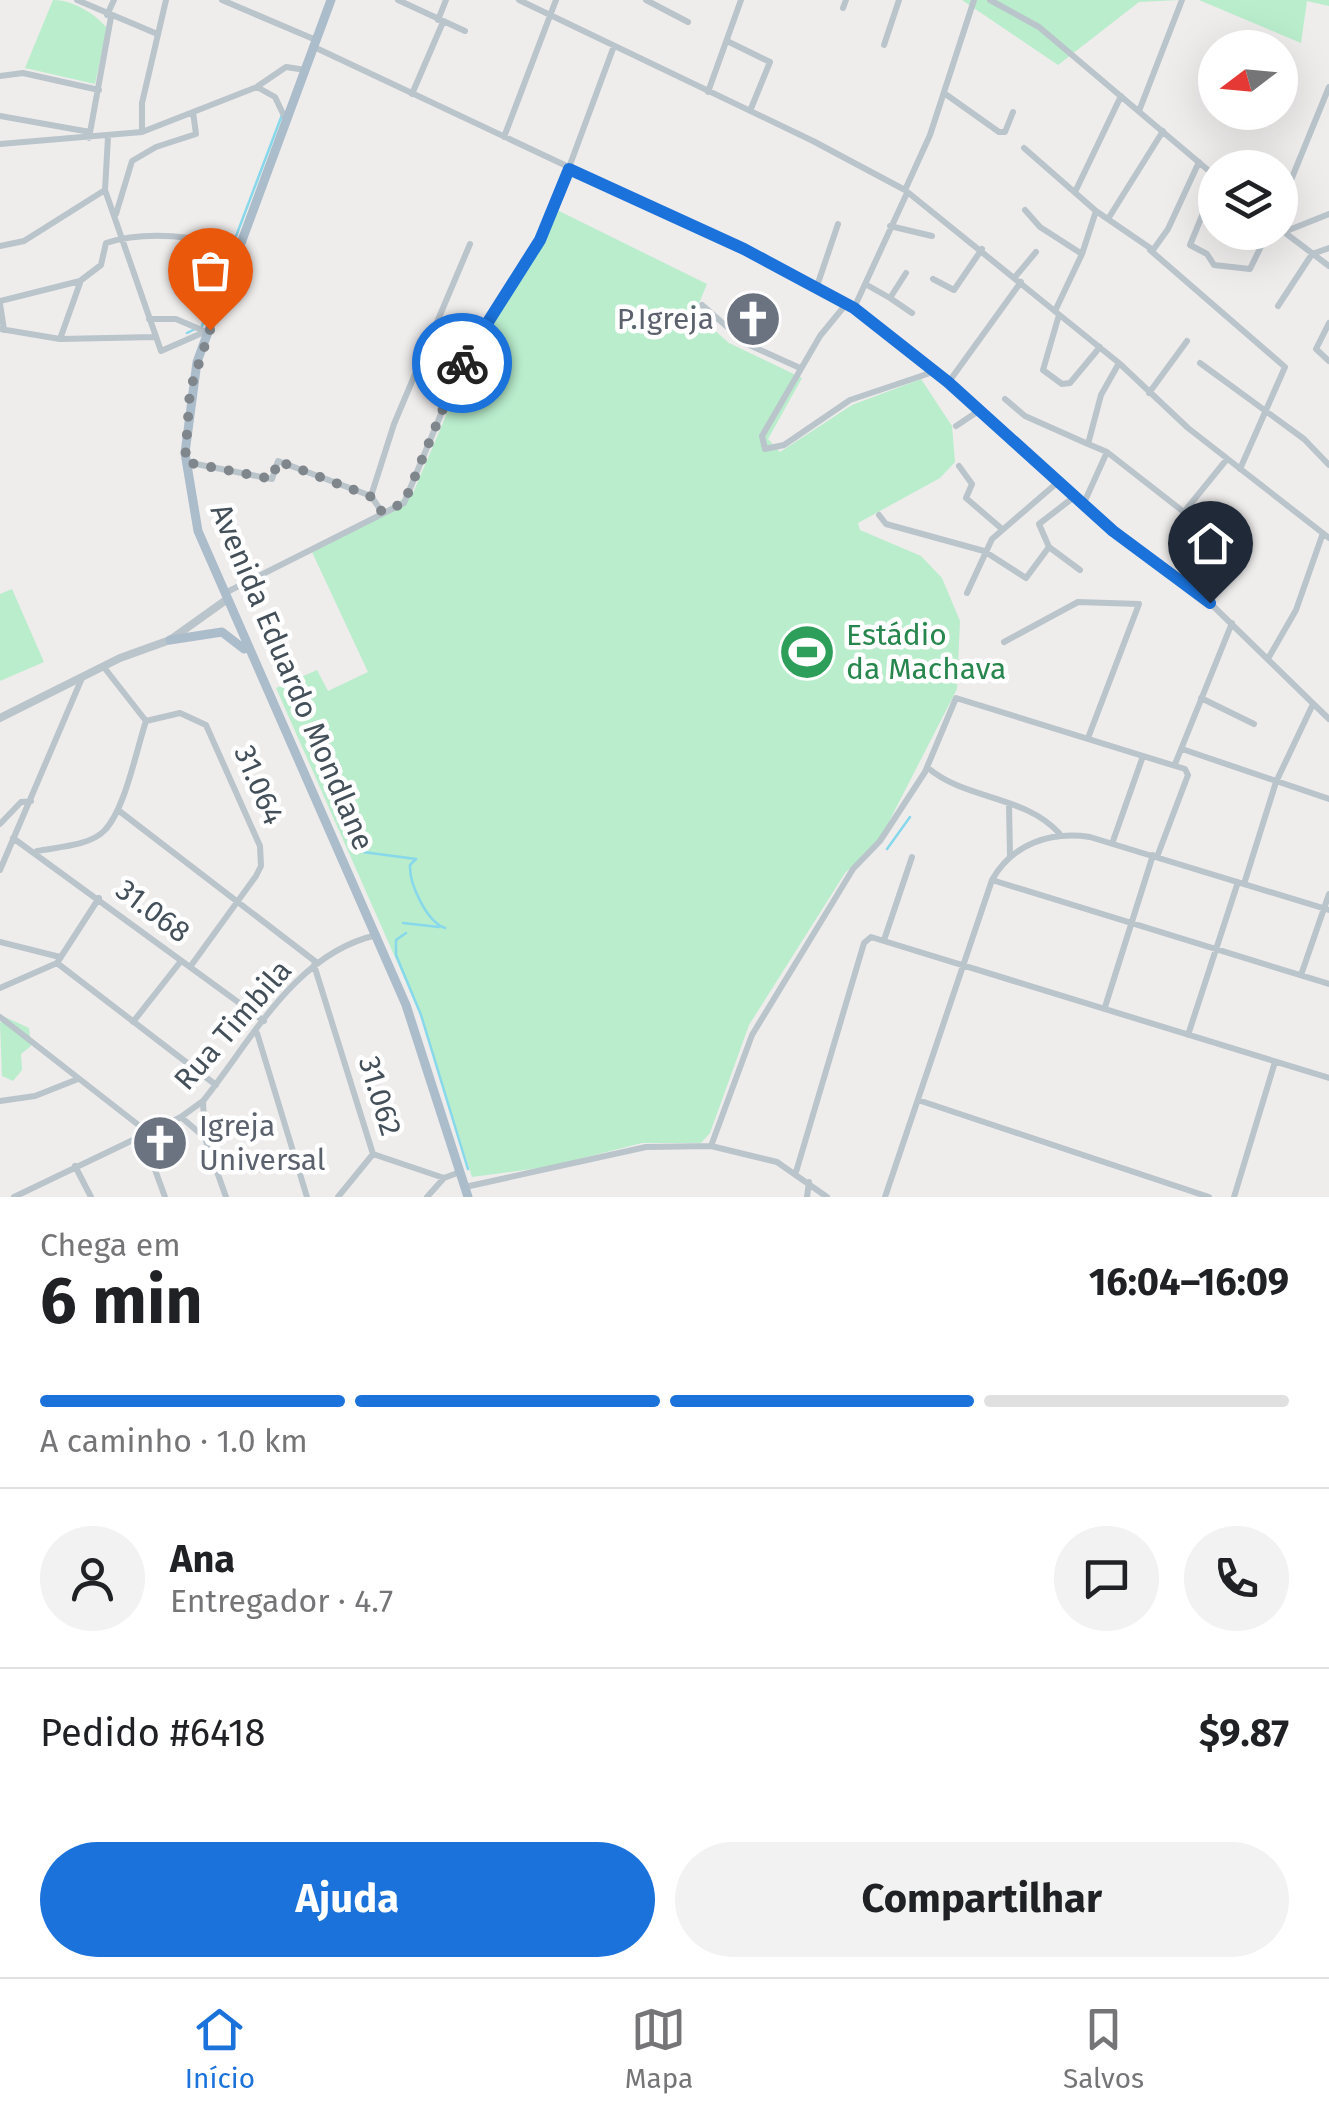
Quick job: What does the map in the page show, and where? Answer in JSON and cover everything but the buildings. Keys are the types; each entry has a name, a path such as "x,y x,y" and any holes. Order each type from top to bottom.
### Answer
{"main road":[{"name":"Avenida Eduardo Mondlane","path":"332,0 207,331 190,390 185,462 198,531 377,936 420,1045 466,1192"},
{"path":"170,640 222,632 252,659"}],"street":[{"path":"76,0 155,33"},
{"path":"90,135 114,0"},
{"path":"142,132 140,116 155,33 166,0"},
{"path":"222,0 817,286 851,306 948,382 1074,497 1210,603 1326,717"},
{"path":"398,0 465,31"},
{"path":"412,94 446,0"},
{"path":"519,0 906,191 982,249 1119,362 1149,393 1227,459 1326,536 1296,610 1269,658"},
{"path":"504,137 556,0"},
{"path":"646,0 688,22"},
{"path":"708,92 741,0"},
{"path":"884,45 900,0"},
{"path":"933,372 850,400 784,445 765,449 762,436 800,368 867,284 944,93 974,0"},
{"path":"990,0 1039,26 1198,161"},
{"path":"1139,111 1182,0"},
{"path":"726,41 770,62 750,111"},
{"path":"0,718 103,666 170,640 225,597 404,503 468,349 540,240 614,46"},
{"path":"0,116 90,135 108,137 142,132 257,87 286,68 306,70"},
{"path":"0,76 23,74 99,90"},
{"path":"257,87 274,97 286,121"},
{"path":"1298,163 1329,87"},
{"path":"944,93 999,132 1004,132 1012,112"},
{"path":"1075,192 1121,96"},
{"path":"116,214 132,161 156,146 196,134 193,112"},
{"path":"1108,219 1163,131"},
{"path":"0,144 90,135"},
{"path":"108,137 105,190 161,351 207,331"},
{"path":"1024,148 1285,367 1240,469"},
{"path":"1150,250 1168,229 1198,164"},
{"path":"0,246 24,241 105,190"},
{"path":"1026,210 1040,226 1082,254"},
{"path":"1096,211 1057,313 1043,370 1062,384 1070,383 1100,347"},
{"path":"1298,225 1329,214"},
{"path":"817,286 838,224"},
{"path":"1198,225 1190,244 1198,249"},
{"path":"890,226 932,236"},
{"path":"155,337 60,339 2,330 0,302 80,282 102,264 106,243 124,238 213,241 239,249"},
{"path":"1298,243 1329,266"},
{"path":"370,496 394,424 470,244"},
{"path":"1278,306 1312,254 1329,248"},
{"path":"933,279 954,290 982,249"},
{"path":"1200,250 1214,265 1250,268 1259,250"},
{"path":"948,382 1036,252"},
{"path":"890,298 906,273"},
{"path":"60,339 80,282"},
{"path":"867,284 912,312"},
{"path":"702,306 747,344 800,368"},
{"path":"149,320 176,319 207,331"},
{"path":"1329,323 1316,348 1329,362"},
{"path":"1149,393 1187,341"},
{"path":"1088,444 1101,395 1119,362"},
{"path":"1200,364 1304,439 1329,465"},
{"path":"1006,399 1025,416 1107,452 1242,551 1210,603"},
{"path":"956,426 980,410"},
{"path":"1084,505 1107,452"},
{"path":"1184,512 1227,459"},
{"path":"185,462 272,479 278,461 370,496 382,512"},
{"path":"959,466 972,484 966,498 1002,529"},
{"path":"967,593 984,551 1002,529 1058,482"},
{"path":"1074,497 1037,527 1049,547 1080,570"},
{"path":"879,515 886,524 984,551 1026,578 1049,547"},
{"path":"1004,642 1078,602 1139,604 1088,738"},
{"path":"1174,764 1232,623"},
{"path":"37,851 68,846 103,833 118,810 146,721 103,666"},
{"path":"0,870 82,677"},
{"path":"711,1146 752,1035 853,869 880,842 928,768 956,698 1174,764 1188,775 1131,921 1105,1007"},
{"path":"1201,698 1254,724"},
{"path":"1188,1035 1276,782 1313,704"},
{"path":"1326,717 1329,705"},
{"name":"31.064","path":"146,721 189,715 212,734 260,846 261,866 190,966"},
{"path":"1182,749 1329,799"},
{"path":"1113,841 1143,756"},
{"path":"928,768 940,778 1039,814 1060,834"},
{"path":"0,824 21,802 30,802"},
{"path":"1009,804 1010,856"},
{"path":"118,810 315,963"},
{"path":"885,1197 992,880 1010,856 1060,834 1113,841 1326,910"},
{"name":"31.068","path":"13,838 37,851 264,1021"},
{"path":"884,940 912,858"},
{"path":"992,880 1329,984"},
{"path":"1301,975 1329,894"},
{"path":"0,988 58,960 98,898"},
{"name":"Rua Timbila","path":"14,1197 146,1136 203,1101 264,1021 315,963 345,944 377,936"},
{"path":"796,1172 864,943 871,937 1329,1078"},
{"path":"0,942 58,960 216,1085"},
{"path":"133,1022 181,961"},
{"name":"31.062","path":"315,963 373,1154 444,1178"},
{"path":"0,1017 146,1136 165,1197"},
{"path":"256,1032 306,1197"},
{"path":"1234,1197 1275,1062"},
{"path":"0,1101 35,1096 79,1079"},
{"path":"918,1100 1189,1194 1210,1197"},
{"path":"203,1101 205,1138 226,1197"},
{"path":"181,1116 205,1138"},
{"path":"466,1192 646,1147 711,1146 754,1155 796,1172 828,1197"},
{"path":"338,1197 373,1154"},
{"path":"76,1166 91,1197"},
{"path":"427,1197 444,1178 460,1172"},
{"path":"807,1197 809,1182"}],"green space":[{"path":"53,0 83,8 107,28 95,84 25,68"},
{"path":"962,0 1180,0 1139,2 1058,65"},
{"path":"1199,0 1329,0 1329,6 1307,1 1301,43 1298,30 1270,30"},
{"path":"557,210 707,284 695,313 729,343 802,378 768,439 780,452 852,405 921,379 952,426 955,462 940,478 858,523 860,530 921,556 942,578 960,621 957,689 879,841 845,873 749,1025 710,1133 701,1143 642,1143 547,1167 472,1177 421,1016 276,688 317,670 328,691 368,672 312,552 413,493 471,357 542,246"},
{"path":"12,589 44,662 0,681 0,594"},
{"path":"5,1017 29,1028 31,1046 21,1054 22,1070 13,1081 2,1076 0,1023"}],"waterway":[{"path":"202,326 282,115"},
{"path":"187,333 195,329"},
{"path":"887,849 910,817"},
{"path":"363,852 416,859 410,865 416,892 432,918 445,928"},
{"path":"403,923 439,927"},
{"path":"406,933 396,940 396,955 421,1015 468,1169"}],"way so far":[{"path":"210,330 190,390 185,462 272,479 278,461 323,474 370,496 382,512 404,503 462,363"}],"place":[{"name":"P.Igreja","path":"753,319"},
{"name":"Estádio da Machava","path":"807,652"},
{"name":"Igreja Universal","path":"160,1143"}],"route":[{"path":"462,363 540,240 569,169 744,249 854,308 948,382 1113,531 1210,603"}]}
